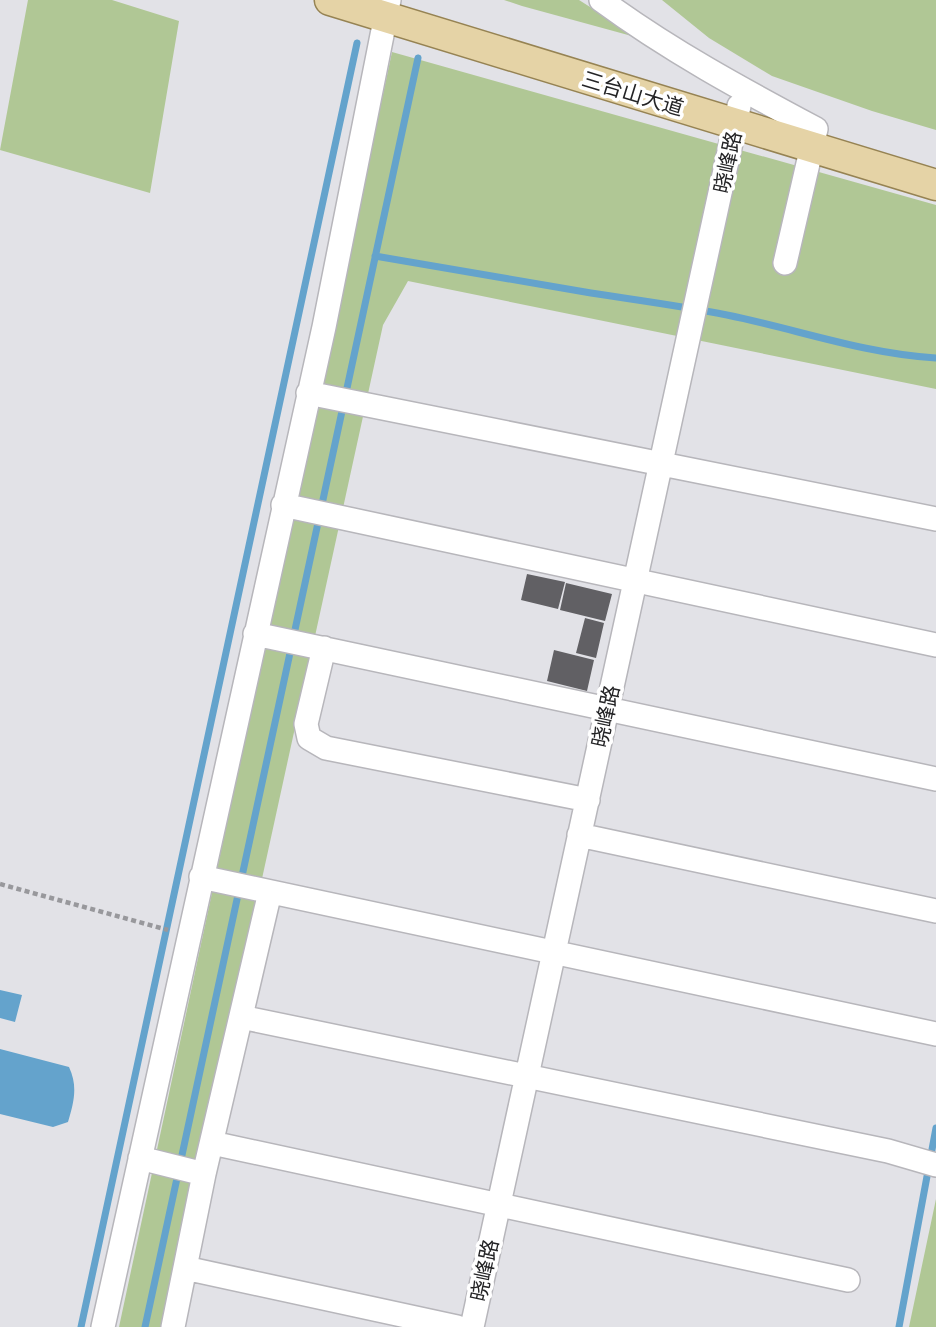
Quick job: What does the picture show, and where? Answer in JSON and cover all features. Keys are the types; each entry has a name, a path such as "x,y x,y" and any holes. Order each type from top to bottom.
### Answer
{"main road":[{"name":"三台山大道","path":"330,0 388,6 814,138 936,165"},
{"name":"三台山大道","path":"814,138 936,185"}],"street":[{"name":"三台山大道","path":"601,0 650,36 814,138"},
{"path":"103,1327 254,634 324,327 388,6"},
{"name":"晓峰路","path":"472,1327 737,115"},
{"path":"785,263 814,138"},
{"path":"309,393 936,519"},
{"path":"283,505 936,645"},
{"path":"254,634 936,779"},
{"path":"303,644 306,724 309,738 326,748 588,800"},
{"path":"579,835 936,911"},
{"path":"201,877 936,1034"},
{"path":"173,1327 185,1268 187,1170 212,1143 241,1017 250,888"},
{"path":"241,1017 888,1151 928,1163"},
{"path":"212,1143 848,1280"},
{"path":"140,1158 187,1170"},
{"path":"185,1268 457,1327"}],"path":[{"path":"0,884 158,928"}],"green space":[{"path":"28,0 112,0 179,21 150,193 0,150"},
{"path":"504,0 579,0 639,38 522,6"},
{"path":"662,0 936,0 936,130 772,76 709,38"},
{"path":"392,52 936,205 936,389 408,281 383,325 164,1327 119,1327"},
{"path":"936,1199 936,1327 909,1327"}],"water":[{"path":"0,990 22,995 15,1022 0,1018"},
{"path":"0,1049 69,1067 74,1094 68,1122 53,1127 0,1114"}],"building":[{"path":"527,574 565,582 558,609 521,600"},
{"path":"566,583 612,594 605,621 560,610"},
{"path":"585,618 604,623 596,658 576,653"},
{"path":"554,650 594,660 587,691 547,681"}],"waterway":[{"path":"81,1327 357,43"},
{"path":"145,1327 418,58"},
{"path":"375,256 710,312 883,352 936,358"},
{"path":"899,1327 936,1128"}]}
